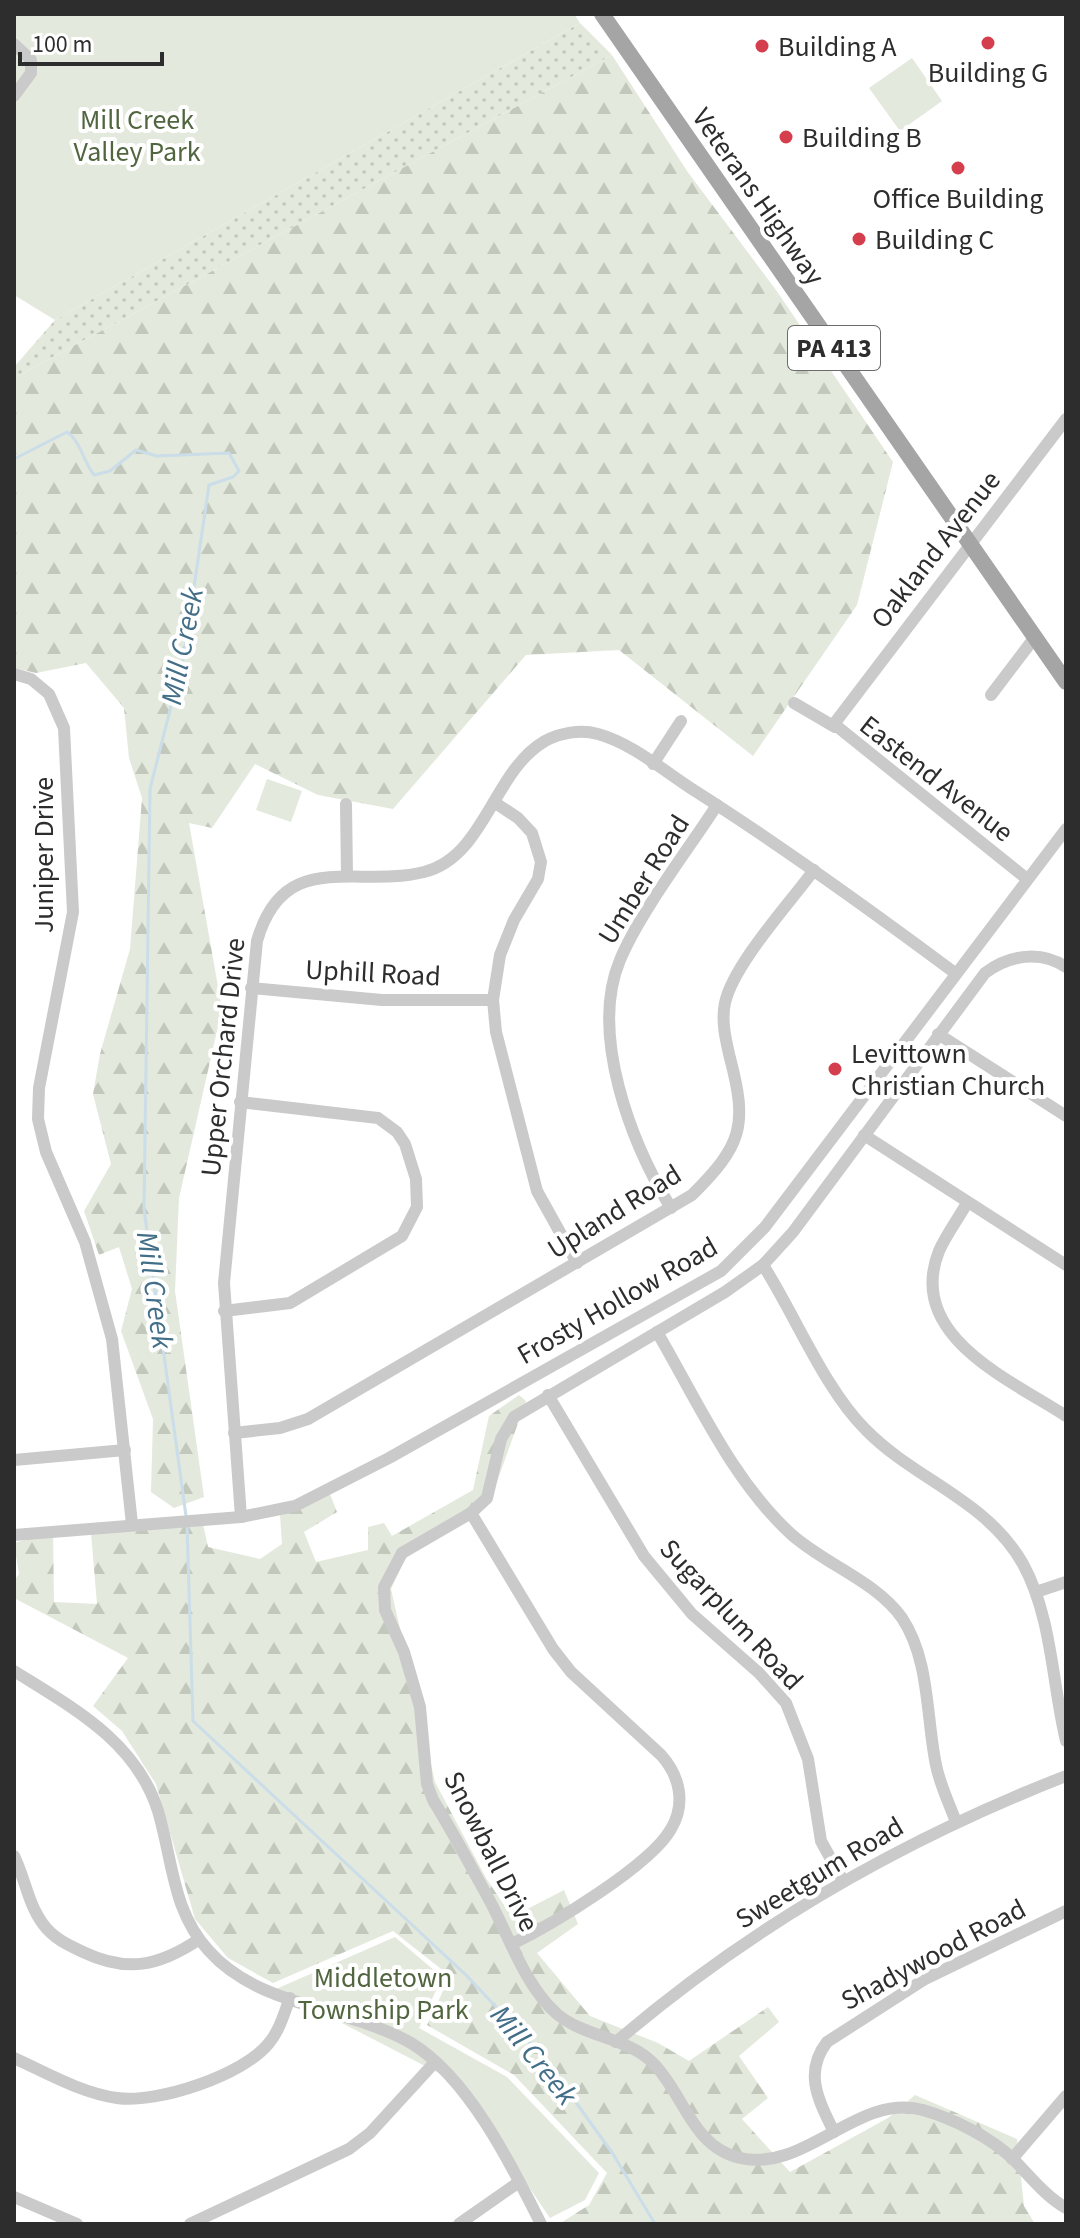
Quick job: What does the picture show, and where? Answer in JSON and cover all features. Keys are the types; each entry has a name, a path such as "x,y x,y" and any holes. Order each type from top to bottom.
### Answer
{"main road":[{"name":"Veterans Highway","path":"602,14 1066,682"}],"street":[{"path":"14,44 31,60 31,73 14,96"},
{"name":"Oakland Avenue","path":"843,708 1066,419"},
{"path":"991,695 1035,637"},
{"name":"Juniper Drive","path":"14,674 31,679 49,694 64,728 73,912 39,1088 38,1119 46,1152 82,1234 112,1339 132,1524"},
{"path":"794,703 835,727"},
{"name":"Eastend Avenue","path":"843,708 835,727 1027,879"},
{"path":"653,764 681,721"},
{"name":"Upper Orchard Drive","path":"241,1517 224,1311 251,988 257,941 273,905 304,882 347,875 412,875 440,866 461,849 523,759 541,744 576,732 600,734 653,764 814,870 955,973"},
{"path":"494,802 532,833 541,862 538,879 505,941 493,1000 496,1032 537,1191 577,1263"},
{"path":"346,804 347,875"},
{"name":"Umber Road","path":"671,1208 635,1139 613,1053 608,1008 621,956 717,805"},
{"name":"Frosty Hollow Road","path":"14,1535 241,1517 295,1506 333,1489 721,1271 765,1227 1066,829"},
{"name":"Upland Road","path":"234,1433 280,1428 308,1419 671,1208 705,1182 737,1136 742,1104 724,1026 725,1001 743,965 814,870"},
{"name":"Snowball Drive","path":"1066,967 1051,959 1026,956 994,966 978,979 793,1232 763,1265 725,1292 514,1417 506,1427 487,1498 471,1513 402,1553 388,1574 383,1601 418,1697 427,1784 512,1944 556,2012 577,2028 616,2042 653,2063 697,2130 727,2154 766,2160 890,2109 921,2109 974,2132 1012,2159 1047,2195 1066,2208"},
{"name":"Uphill Road","path":"251,988 382,1000 493,1000"},
{"path":"938,1034 1066,1116"},
{"path":"224,1311 266,1309 290,1303 394,1244 410,1226 418,1195 405,1144 397,1132 378,1118 240,1102"},
{"path":"864,1135 1066,1265"},
{"path":"967,1203 936,1264 934,1294 944,1326 972,1355 1066,1416"},
{"path":"763,1265 853,1416 896,1456 989,1520 1022,1563 1036,1592 1066,1741"},
{"path":"657,1332 744,1480 769,1512 804,1545 884,1600 902,1619 920,1661 936,1765 956,1822"},
{"name":"Sugarplum Road","path":"548,1395 629,1535 662,1580 692,1614 759,1673 786,1703 808,1759 821,1841 843,1881"},
{"path":"14,1460 125,1450"},
{"path":"471,1513 553,1649 571,1672 661,1755 674,1771 679,1790 673,1826 657,1847 562,1917 512,1944"},
{"path":"1036,1592 1066,1582"},
{"path":"14,1671 103,1729 132,1760 157,1809 181,1910 198,1940 245,1980 399,2038 435,2062 462,2093 519,2182 541,2224"},
{"name":"Sweetgum Road","path":"616,2042 692,1980 843,1881 956,1822 1066,1776"},
{"path":"14,1856 44,1926 64,1943 101,1960 127,1967 148,1965 178,1953 198,1940"},
{"name":"Shadywood Road","path":"834,2132 813,2078 821,2049 827,2042 925,1979 1066,1911"},
{"path":"14,2058 103,2095 127,2099 167,2095 257,2055 275,2034 290,1998"},
{"path":"190,2224 349,2149 370,2133 435,2062"},
{"path":"1012,2159 1066,2096"},
{"path":"459,2224 519,2182"},
{"path":"14,2197 77,2224"}],"green space":[{"name":"Mill Creek Valley Park","path":"14,14 574,14 580,23 55,320 14,295"},
{"path":"580,23 612,55 14,378 14,367 55,320"},
{"path":"612,55 687,171 776,290 893,462 857,605 753,756 619,650 526,655 393,809 318,795 255,764 212,828 189,823 222,1009 179,1198 175,1291 204,1497 174,1508 151,1492 153,1419 121,1331 132,1289 119,1247 99,1255 84,1211 111,1164 93,1094 100,1054 130,949 142,798 129,758 124,708 86,663 36,673 14,668 14,378"},
{"path":"912,58 942,101 900,131 869,88"},
{"path":"267,779 302,791 291,822 256,810"},
{"path":"519,1395 526,1401 489,1504 406,1557 391,1589 435,1782 486,1878 512,1917 564,1890 578,1924 537,1953 590,2016 658,2043 689,2061 768,2007 779,2022 739,2056 768,2098 742,2119 790,2172 888,2118 915,2095 1017,2139 1024,2206 1035,2224 559,2224 589,2205 607,2173 514,2075 427,2025 450,1976 393,1931 273,1983 228,1958 195,1919 156,1784 122,1731 93,1706 128,1658 14,1598 14,1581 19,1574 14,1543 53,1532 54,1602 97,1604 91,1533 203,1524 208,1547 260,1559 282,1544 280,1515 330,1494 337,1512 304,1532 316,1562 368,1550 368,1527 384,1523 392,1536 473,1490 489,1416"},
{"name":"Middletown Township Park","path":"395,1937 442,1977 419,2028 507,2077 599,2173 585,2200 550,2218 458,2083 276,1989"}],"waterway":[{"name":"Mill Creek","path":"14,459 67,432 75,440 94,475 110,471 136,450 157,456 229,453 239,471 233,477 209,485 184,655 150,789 144,1209 186,1516"},
{"name":"Mill Creek","path":"187,1524 193,1721 466,1975 544,2058 613,2154 655,2224"}],"place":[{"name":"Building G","path":"988,43"},
{"name":"Building A","path":"762,46"},
{"name":"Building B","path":"786,137"},
{"name":"Office Building","path":"958,168"},
{"name":"Building C","path":"859,239"},
{"name":"Levittown Christian Church","path":"835,1069"}]}
